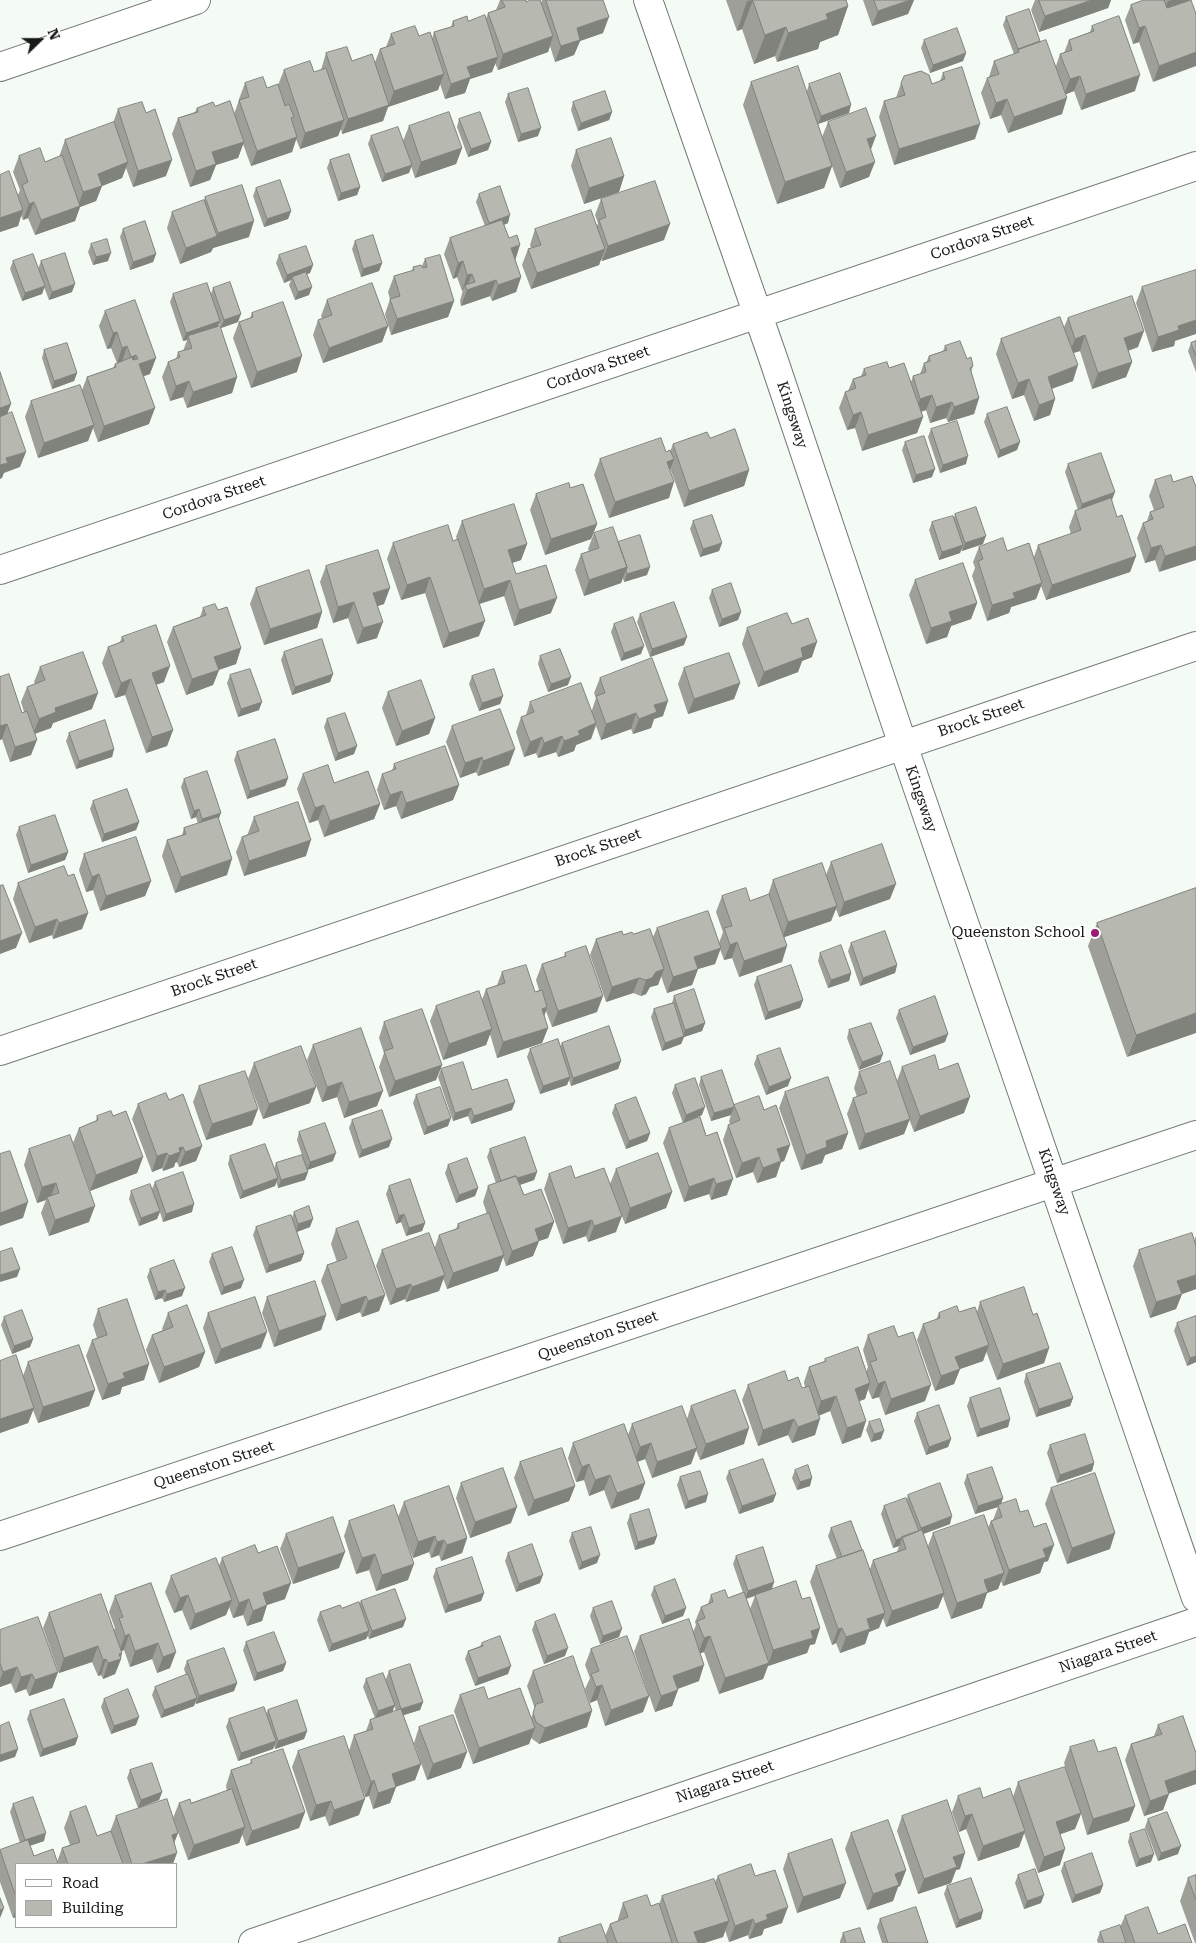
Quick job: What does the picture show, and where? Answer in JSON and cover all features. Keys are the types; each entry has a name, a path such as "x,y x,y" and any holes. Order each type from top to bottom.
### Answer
{"street":[{"path":"0,66 196,0"},
{"name":"Kingsway","path":"648,0 758,314 902,745 1196,1598"},
{"name":"Cordova Street","path":"0,570 1196,166"},
{"name":"Brock Street","path":"0,1051 1196,646"},
{"name":"Queenston Street","path":"0,1536 1196,1135"},
{"name":"Niagara Street","path":"253,1943 1196,1622"}],"building":[{"path":"502,0 526,0 526,2 540,0 553,36 503,54 488,13 505,7"},
{"path":"546,0 603,0 609,17 577,28 580,40 561,46"},
{"path":"753,0 846,0 848,6 826,14 828,19 788,33 786,27 765,35"},
{"path":"874,0 910,0 878,11"},
{"path":"1039,0 1092,0 1045,16"},
{"path":"1144,0 1164,0 1167,8 1191,0 1196,14 1196,52 1159,66 1145,26 1139,28 1131,5"},
{"path":"1029,9 1040,41 1018,49 1006,17"},
{"path":"485,15 498,57 467,67 471,77 451,84 434,32 454,26 453,21 467,16 468,21"},
{"path":"1119,16 1140,75 1086,94 1080,76 1070,79 1060,54 1072,50 1069,40 1094,31 1092,26"},
{"path":"415,26 419,36 430,32 444,74 394,91 380,49 395,44 391,34"},
{"path":"957,28 966,53 933,65 924,40"},
{"path":"1046,40 1067,98 1014,117 1007,99 996,103 987,78 999,74 994,61"},
{"path":"347,47 352,61 372,54 389,105 348,119 326,53"},
{"path":"310,61 314,72 326,68 344,120 305,133 284,70"},
{"path":"798,66 832,166 785,182 751,82"},
{"path":"962,67 980,124 899,149 884,101 905,95 901,83 904,76 921,71 929,75 932,84 945,79 943,73"},
{"path":"840,73 851,105 821,116 809,84"},
{"path":"263,77 267,88 278,84 285,106 289,104 294,117 291,118 297,137 257,151 239,100 249,97 245,83"},
{"path":"528,88 541,128 521,134 508,94"},
{"path":"605,91 612,112 581,123 573,102"},
{"path":"230,101 244,142 212,152 216,164 196,171 178,118 198,112 197,108 213,102 215,106"},
{"path":"142,102 146,113 155,109 172,160 138,171 118,109"},
{"path":"866,108 876,136 867,139 875,162 846,172 828,122"},
{"path":"449,112 462,148 421,162 409,126"},
{"path":"480,112 491,142 471,149 459,119"},
{"path":"114,122 128,162 98,174 102,186 83,192 65,140"},
{"path":"398,127 412,165 385,174 371,136"},
{"path":"611,138 624,176 589,188 576,150"},
{"path":"40,148 45,162 62,155 80,206 41,220 34,202 29,204 22,185 28,182 19,156"},
{"path":"349,154 360,187 341,193 330,160"},
{"path":"9,171 23,210 0,218 0,175"},
{"path":"280,180 291,211 267,219 256,188"},
{"path":"655,181 670,224 608,246 599,220 606,217 601,199"},
{"path":"242,185 254,221 218,233 205,197"},
{"path":"500,186 510,215 489,223 479,194"},
{"path":"204,200 217,236 186,248 172,212"},
{"path":"591,210 605,249 537,273 528,249 541,245 535,229"},
{"path":"502,220 509,238 517,235 520,245 511,248 521,277 498,285 496,280 467,290 465,285 475,282 472,274 467,275 463,261 458,263 450,238"},
{"path":"145,221 156,254 133,262 123,229"},
{"path":"373,235 382,263 363,269 355,241"},
{"path":"107,239 111,253 96,257 91,244"},
{"path":"306,246 313,265 287,275 279,255"},
{"path":"65,253 75,284 52,292 41,261"},
{"path":"33,254 45,286 25,293 13,261"},
{"path":"440,255 454,301 397,319 390,299 400,296 394,276 414,270 413,267 421,265 423,268 427,267 425,259"},
{"path":"1196,270 1196,320 1178,326 1179,330 1158,337 1142,287"},
{"path":"306,272 312,287 298,292 292,277"},
{"path":"230,282 241,314 224,320 213,288"},
{"path":"207,283 220,321 186,333 173,294"},
{"path":"372,283 388,326 329,348 318,320 332,315 327,300"},
{"path":"1132,296 1144,331 1124,338 1132,362 1098,373 1085,335 1075,339 1068,318"},
{"path":"135,300 156,358 139,364 155,408 104,426 87,377 116,367 115,364 132,357 133,360 138,359 136,355 131,357 127,346 122,348 117,332 113,333 105,311"},
{"path":"283,302 302,356 257,372 239,322 253,317 252,313"},
{"path":"1060,317 1078,365 1048,377 1055,399 1039,405 1029,379 1018,383 1001,339"},
{"path":"220,326 237,377 193,392 189,381 176,386 168,362 180,357 178,352 192,348 188,336"},
{"path":"960,341 967,359 971,357 973,366 970,368 979,398 954,407 952,402 936,407 932,395 920,399 913,376 926,372 924,363 930,361 929,356 947,350 945,346"},
{"path":"1196,341 1196,356 1191,343"},
{"path":"67,343 77,373 54,381 44,350"},
{"path":"887,362 889,368 904,363 923,417 868,435 861,412 853,415 845,392 856,388 853,379 866,375 864,369"},
{"path":"0,372 11,404 0,408"},
{"path":"80,385 94,425 44,443 31,401"},
{"path":"1007,407 1020,442 1000,450 987,414"},
{"path":"12,412 26,452 6,458 8,463 0,465 0,417"},
{"path":"957,421 968,456 943,465 931,429"},
{"path":"735,429 749,470 689,491 673,444 707,432 710,438"},
{"path":"924,436 935,469 916,475 905,442"},
{"path":"661,438 666,452 670,450 674,459 667,462 674,482 615,502 600,459"},
{"path":"1101,453 1115,492 1082,504 1068,464"},
{"path":"1171,475 1173,482 1192,476 1196,487 1196,546 1165,556 1161,545 1151,548 1143,523 1153,519 1150,512 1164,507 1155,480"},
{"path":"569,483 570,488 583,484 597,524 551,539 536,494"},
{"path":"1111,498 1117,517 1122,515 1136,556 1052,585 1038,545 1081,530 1075,511"},
{"path":"514,504 527,544 508,550 516,574 546,565 557,598 519,610 510,580 484,589 462,521"},
{"path":"976,507 986,536 965,543 955,514"},
{"path":"712,515 722,543 703,549 693,521"},
{"path":"953,516 963,545 942,552 932,522"},
{"path":"448,525 453,541 458,539 485,621 449,633 430,577 407,585 393,543"},
{"path":"613,527 627,567 589,580 581,554 599,548 594,533"},
{"path":"640,535 650,567 627,574 627,567 618,542"},
{"path":"1003,538 1007,551 1029,543 1042,583 1013,593 1015,598 992,605 978,561 983,559 979,547"},
{"path":"378,550 390,588 373,593 383,622 363,628 354,602 338,607 326,566"},
{"path":"963,563 977,603 949,612 952,621 931,628 915,580"},
{"path":"309,570 322,612 270,629 256,588"},
{"path":"731,583 741,612 722,619 712,590"},
{"path":"674,602 687,637 652,649 640,614"},
{"path":"215,604 218,610 227,607 241,648 214,657 219,670 192,679 173,627 206,615 203,608"},
{"path":"787,613 792,624 808,618 817,642 801,648 803,657 764,672 747,628"},
{"path":"633,617 644,646 624,653 614,624"},
{"path":"156,625 170,666 152,673 173,730 152,737 131,679 121,683 108,647 124,641 122,637"},
{"path":"322,639 333,674 295,687 284,652"},
{"path":"560,649 571,677 551,684 540,656"},
{"path":"83,652 98,693 55,708 56,712 39,719 27,687 45,680 40,667"},
{"path":"729,653 740,683 694,699 684,668"},
{"path":"652,658 668,701 654,705 657,712 639,719 636,713 606,724 596,696 605,693 600,678"},
{"path":"250,669 262,702 241,709 230,675"},
{"path":"494,669 503,696 482,703 472,676"},
{"path":"9,674 22,713 27,711 37,740 15,747 7,724 0,726 0,677"},
{"path":"421,680 435,718 402,731 388,692"},
{"path":"581,683 596,723 578,731 580,735 564,741 562,736 544,743 542,737 530,742 521,717 534,712 530,702"},
{"path":"500,709 515,749 483,761 482,757 465,763 452,726"},
{"path":"345,713 357,746 338,753 327,719"},
{"path":"105,720 114,749 79,761 69,733"},
{"path":"275,739 288,778 250,791 237,752"},
{"path":"445,746 459,785 406,803 402,791 390,795 382,774 396,769 394,764"},
{"path":"328,765 334,783 368,771 380,804 330,821 324,805 315,808 303,774"},
{"path":"207,771 221,813 202,819 199,809 194,811 184,779"},
{"path":"127,789 139,822 104,834 93,801"},
{"path":"298,802 311,840 249,861 242,837 259,831 254,817"},
{"path":"55,815 68,852 31,865 19,827"},
{"path":"218,817 232,859 181,877 167,840 186,834 184,828"},
{"path":"136,837 151,881 106,896 99,874 92,877 84,854"},
{"path":"882,844 896,884 844,902 831,862"},
{"path":"822,863 837,906 788,922 773,880"},
{"path":"64,866 68,876 74,874 88,913 59,923 57,919 35,927 18,883"},
{"path":"3,885 22,933 0,941 0,886"},
{"path":"746,888 750,901 769,894 787,946 744,961 737,942 730,945 724,928 732,926 722,896"},
{"path":"1196,888 1196,1013 1136,1035 1097,923"},
{"path":"708,911 721,948 694,957 698,969 673,977 657,928"},
{"path":"650,929 664,969 656,972 652,978 646,980 639,978 612,987 596,939 622,931 623,935"},
{"path":"885,931 897,965 863,978 851,943"},
{"path":"841,945 851,973 831,980 820,953"},
{"path":"586,946 603,996 558,1011 542,964 566,956 565,953"},
{"path":"526,965 535,992 542,990 547,1007 542,1009 548,1028 503,1042 486,989 505,983 502,972"},
{"path":"791,965 803,1000 768,1012 757,977"},
{"path":"694,989 705,1023 685,1030 674,996"},
{"path":"479,991 492,1029 449,1044 436,1006"},
{"path":"935,996 948,1034 913,1047 899,1010"},
{"path":"674,1003 684,1036 665,1043 654,1009"},
{"path":"422,1009 442,1065 395,1081 384,1051 393,1048 384,1022"},
{"path":"871,1023 883,1054 862,1062 849,1030"},
{"path":"609,1026 621,1061 573,1078 562,1043"},
{"path":"361,1028 383,1091 349,1102 342,1082 327,1087 313,1045"},
{"path":"558,1039 570,1077 543,1086 530,1049"},
{"path":"301,1046 316,1087 269,1104 254,1063"},
{"path":"780,1048 791,1078 769,1087 757,1056"},
{"path":"935,1055 939,1070 958,1063 970,1097 920,1116 902,1067"},
{"path":"890,1061 910,1119 865,1134 853,1098 867,1093 859,1072"},
{"path":"463,1062 472,1090 507,1079 515,1102 474,1116 471,1108 455,1113 441,1069"},
{"path":"722,1070 734,1107 714,1113 701,1077"},
{"path":"245,1071 258,1109 212,1124 199,1086"},
{"path":"828,1077 848,1133 826,1141 827,1147 806,1155 785,1092"},
{"path":"695,1078 705,1107 686,1115 675,1085"},
{"path":"440,1087 451,1118 427,1127 416,1095"},
{"path":"166,1093 169,1100 183,1094 202,1146 185,1152 183,1147 179,1148 180,1152 169,1156 167,1153 157,1156 138,1104"},
{"path":"759,1096 764,1110 776,1105 790,1145 777,1149 781,1161 763,1168 759,1157 742,1163 728,1125 740,1120 734,1105"},
{"path":"636,1097 650,1133 629,1141 615,1105"},
{"path":"382,1110 392,1139 362,1150 352,1120"},
{"path":"111,1111 113,1116 126,1111 143,1157 96,1175 79,1128 98,1120 97,1116"},
{"path":"700,1117 706,1136 717,1132 733,1179 716,1184 714,1178 689,1187 669,1128"},
{"path":"325,1123 336,1153 310,1162 299,1132"},
{"path":"70,1135 95,1206 55,1220 47,1197 59,1193 56,1183 42,1187 29,1149"},
{"path":"525,1137 537,1172 501,1181 490,1149"},
{"path":"265,1144 278,1178 243,1191 230,1156"},
{"path":"10,1151 28,1202 0,1213 0,1154"},
{"path":"658,1153 672,1192 630,1208 616,1169"},
{"path":"302,1155 308,1172 281,1180 276,1163"},
{"path":"467,1158 478,1188 459,1195 448,1165"},
{"path":"571,1166 575,1178 604,1168 622,1216 594,1226 592,1220 568,1228 549,1174"},
{"path":"183,1172 194,1204 166,1214 155,1182"},
{"path":"516,1176 524,1195 541,1189 554,1222 535,1229 539,1241 512,1251 488,1186"},
{"path":"410,1179 425,1223 409,1228 404,1214 399,1216 389,1186"},
{"path":"150,1184 160,1211 141,1218 131,1191"},
{"path":"309,1206 313,1219 298,1224 294,1212"},
{"path":"489,1213 504,1255 453,1273 439,1235 459,1228 458,1224"},
{"path":"291,1215 304,1253 269,1265 256,1227"},
{"path":"358,1221 385,1295 368,1301 366,1296 341,1305 327,1265 347,1258 336,1229"},
{"path":"429,1233 445,1275 412,1287 411,1284 396,1289 382,1250"},
{"path":"1192,1233 1196,1246 1196,1275 1177,1281 1182,1294 1156,1302 1139,1250"},
{"path":"232,1247 244,1280 224,1287 212,1254"},
{"path":"12,1248 20,1269 0,1275 0,1252"},
{"path":"174,1260 185,1288 167,1294 165,1290 158,1292 150,1269"},
{"path":"315,1281 326,1315 279,1331 267,1297"},
{"path":"1024,1287 1033,1315 1037,1313 1049,1348 1003,1364 980,1302"},
{"path":"255,1297 267,1332 221,1349 208,1313"},
{"path":"127,1299 149,1364 123,1373 125,1378 108,1384 92,1340 107,1335 98,1309"},
{"path":"187,1305 205,1352 164,1367 152,1335 173,1327 168,1313"},
{"path":"957,1306 959,1312 975,1307 989,1345 955,1357 960,1369 941,1376 923,1324 940,1318 939,1313"},
{"path":"22,1310 33,1339 14,1346 4,1317"},
{"path":"1196,1316 1196,1356 1190,1358 1177,1323"},
{"path":"894,1326 898,1337 913,1332 931,1385 891,1399 885,1381 878,1384 870,1362 877,1360 868,1335"},
{"path":"79,1345 95,1390 43,1407 28,1362"},
{"path":"858,1347 870,1383 855,1389 866,1421 847,1428 836,1396 821,1401 809,1367"},
{"path":"16,1355 34,1408 0,1419 0,1361"},
{"path":"1060,1363 1073,1398 1039,1409 1026,1374"},
{"path":"785,1371 788,1381 798,1377 802,1388 809,1386 820,1419 798,1427 794,1419 763,1430 748,1385"},
{"path":"1000,1388 1010,1419 980,1429 970,1398"},
{"path":"735,1390 749,1428 706,1444 691,1406"},
{"path":"939,1405 951,1439 929,1447 917,1413"},
{"path":"682,1406 697,1448 657,1462 651,1443 640,1447 632,1424"},
{"path":"880,1419 884,1431 874,1434 869,1422"},
{"path":"624,1424 645,1483 617,1493 610,1475 595,1480 589,1464 582,1467 573,1443"},
{"path":"1085,1434 1094,1463 1060,1475 1050,1445"},
{"path":"562,1448 575,1486 534,1500 520,1462"},
{"path":"763,1459 776,1494 742,1506 729,1471"},
{"path":"808,1465 812,1478 800,1482 795,1470"},
{"path":"992,1467 1003,1498 978,1506 967,1475"},
{"path":"503,1468 517,1507 475,1522 461,1483"},
{"path":"700,1471 708,1494 688,1501 680,1477"},
{"path":"1095,1473 1115,1533 1072,1548 1051,1488"},
{"path":"940,1483 952,1516 921,1528 908,1495"},
{"path":"449,1486 467,1538 447,1545 444,1540 437,1542 435,1536 418,1542 404,1502"},
{"path":"906,1498 919,1531 896,1540 884,1506"},
{"path":"1016,1499 1020,1512 1028,1510 1034,1527 1046,1523 1054,1545 1043,1549 1046,1557 1009,1570 991,1521 1002,1517 998,1505"},
{"path":"394,1505 414,1564 382,1575 375,1554 362,1558 349,1521"},
{"path":"649,1509 657,1536 638,1542 630,1515"},
{"path":"984,1515 1004,1573 984,1580 988,1592 957,1603 933,1533"},
{"path":"333,1517 345,1552 298,1568 286,1534"},
{"path":"851,1521 862,1550 842,1557 831,1528"},
{"path":"591,1527 600,1555 582,1562 572,1533"},
{"path":"922,1530 944,1593 892,1611 873,1560 906,1549 902,1537"},
{"path":"532,1544 543,1575 519,1584 508,1553"},
{"path":"255,1545 258,1553 277,1546 291,1583 263,1593 267,1605 253,1611 249,1599 239,1603 222,1558"},
{"path":"763,1547 774,1582 748,1591 736,1556"},
{"path":"863,1550 885,1613 867,1619 870,1629 846,1637 842,1628 838,1629 816,1566"},
{"path":"472,1557 484,1593 448,1605 436,1569"},
{"path":"216,1558 232,1600 195,1614 188,1595 180,1598 171,1576"},
{"path":"675,1579 686,1608 665,1616 654,1587"},
{"path":"796,1581 802,1599 810,1597 820,1628 811,1631 813,1638 773,1650 755,1595"},
{"path":"151,1583 176,1652 163,1657 158,1643 135,1651 129,1634 125,1636 119,1618 123,1617 115,1596"},
{"path":"395,1589 406,1619 372,1631 361,1601"},
{"path":"725,1590 728,1598 744,1592 769,1663 725,1678 710,1636 704,1638 697,1621 705,1618 701,1607 713,1602 711,1595"},
{"path":"101,1594 122,1653 119,1654 121,1659 108,1663 106,1659 103,1660 98,1646 64,1658 49,1613"},
{"path":"612,1601 622,1629 603,1636 593,1608"},
{"path":"359,1602 369,1631 332,1644 320,1612 340,1605 342,1608"},
{"path":"555,1614 568,1648 547,1656 535,1622"},
{"path":"38,1617 58,1672 35,1680 32,1674 21,1677 17,1667 3,1672 0,1663 0,1630"},
{"path":"689,1619 704,1665 673,1676 678,1690 661,1696 640,1636"},
{"path":"274,1632 286,1663 257,1673 246,1642"},
{"path":"500,1636 511,1666 478,1678 468,1651 483,1646 482,1643"},
{"path":"627,1636 649,1696 611,1710 602,1685 596,1687 591,1674 599,1671 591,1649"},
{"path":"224,1648 237,1683 199,1696 187,1661"},
{"path":"573,1656 592,1711 545,1728 536,1722 533,1713 536,1704 543,1702 533,1671"},
{"path":"410,1664 423,1702 401,1709 389,1671"},
{"path":"383,1673 395,1705 378,1711 366,1679"},
{"path":"188,1674 197,1698 164,1710 155,1687"},
{"path":"484,1687 488,1699 520,1688 535,1728 479,1748 460,1695"},
{"path":"128,1689 139,1717 114,1726 104,1699"},
{"path":"64,1699 78,1737 43,1749 30,1711"},
{"path":"297,1700 307,1731 278,1741 268,1710"},
{"path":"264,1707 276,1741 241,1753 229,1719"},
{"path":"401,1709 421,1764 392,1774 396,1787 378,1793 374,1780 371,1782 354,1735 373,1729 370,1720"},
{"path":"453,1715 467,1752 433,1764 419,1727"},
{"path":"1183,1716 1196,1753 1196,1770 1165,1781 1169,1794 1150,1801 1131,1744 1162,1734 1158,1725"},
{"path":"9,1722 18,1749 0,1755 0,1726"},
{"path":"344,1736 365,1799 334,1810 331,1801 316,1805 298,1751"},
{"path":"1094,1740 1098,1752 1116,1747 1135,1806 1093,1819 1070,1747"},
{"path":"283,1749 305,1812 252,1831 231,1770 252,1763 251,1760"},
{"path":"152,1763 162,1792 141,1800 130,1770"},
{"path":"1065,1767 1081,1813 1056,1822 1065,1849 1044,1857 1018,1782"},
{"path":"980,1788 983,1798 1010,1788 1025,1831 983,1846 972,1814 965,1816 958,1796"},
{"path":"232,1789 245,1827 194,1845 179,1803 190,1799 191,1803"},
{"path":"33,1797 46,1833 25,1840 13,1804"},
{"path":"167,1799 178,1833 172,1835 177,1853 145,1863 132,1863 116,1816"},
{"path":"947,1800 965,1853 953,1857 957,1867 924,1879 902,1816"},
{"path":"86,1806 97,1836 111,1831 123,1863 68,1863 62,1848 80,1842 70,1812"},
{"path":"1167,1812 1181,1846 1161,1853 1148,1819"},
{"path":"888,1820 906,1870 895,1874 899,1885 873,1894 851,1833"},
{"path":"1145,1829 1154,1854 1139,1859 1130,1834"},
{"path":"832,1839 846,1883 803,1897 788,1854"},
{"path":"28,1840 34,1856 53,1849 58,1863 15,1863 15,1894 0,1850"},
{"path":"1092,1853 1103,1885 1075,1895 1064,1863"},
{"path":"751,1864 755,1876 775,1870 788,1907 766,1915 768,1919 755,1924 753,1919 735,1926 718,1876"},
{"path":"1035,1869 1044,1895 1027,1901 1018,1875"},
{"path":"1196,1875 1196,1900 1188,1878"},
{"path":"971,1878 983,1911 959,1920 947,1886"},
{"path":"714,1879 729,1921 694,1932 698,1943 678,1943 662,1896"},
{"path":"647,1895 651,1906 659,1903 672,1943 617,1943 610,1924 628,1917 623,1903"},
{"path":"0,1898 4,1908 0,1910"},
{"path":"916,1907 928,1943 888,1943 880,1919"},
{"path":"1148,1907 1158,1934 1185,1924 1192,1943 1135,1943 1125,1916"},
{"path":"601,1924 608,1943 561,1943 559,1938"},
{"path":"1120,1925 1126,1943 1104,1943 1100,1932"},
{"path":"860,1928 865,1943 846,1943 843,1933"}],"place":[{"name":"Queenston School","path":"1095,933"}]}
